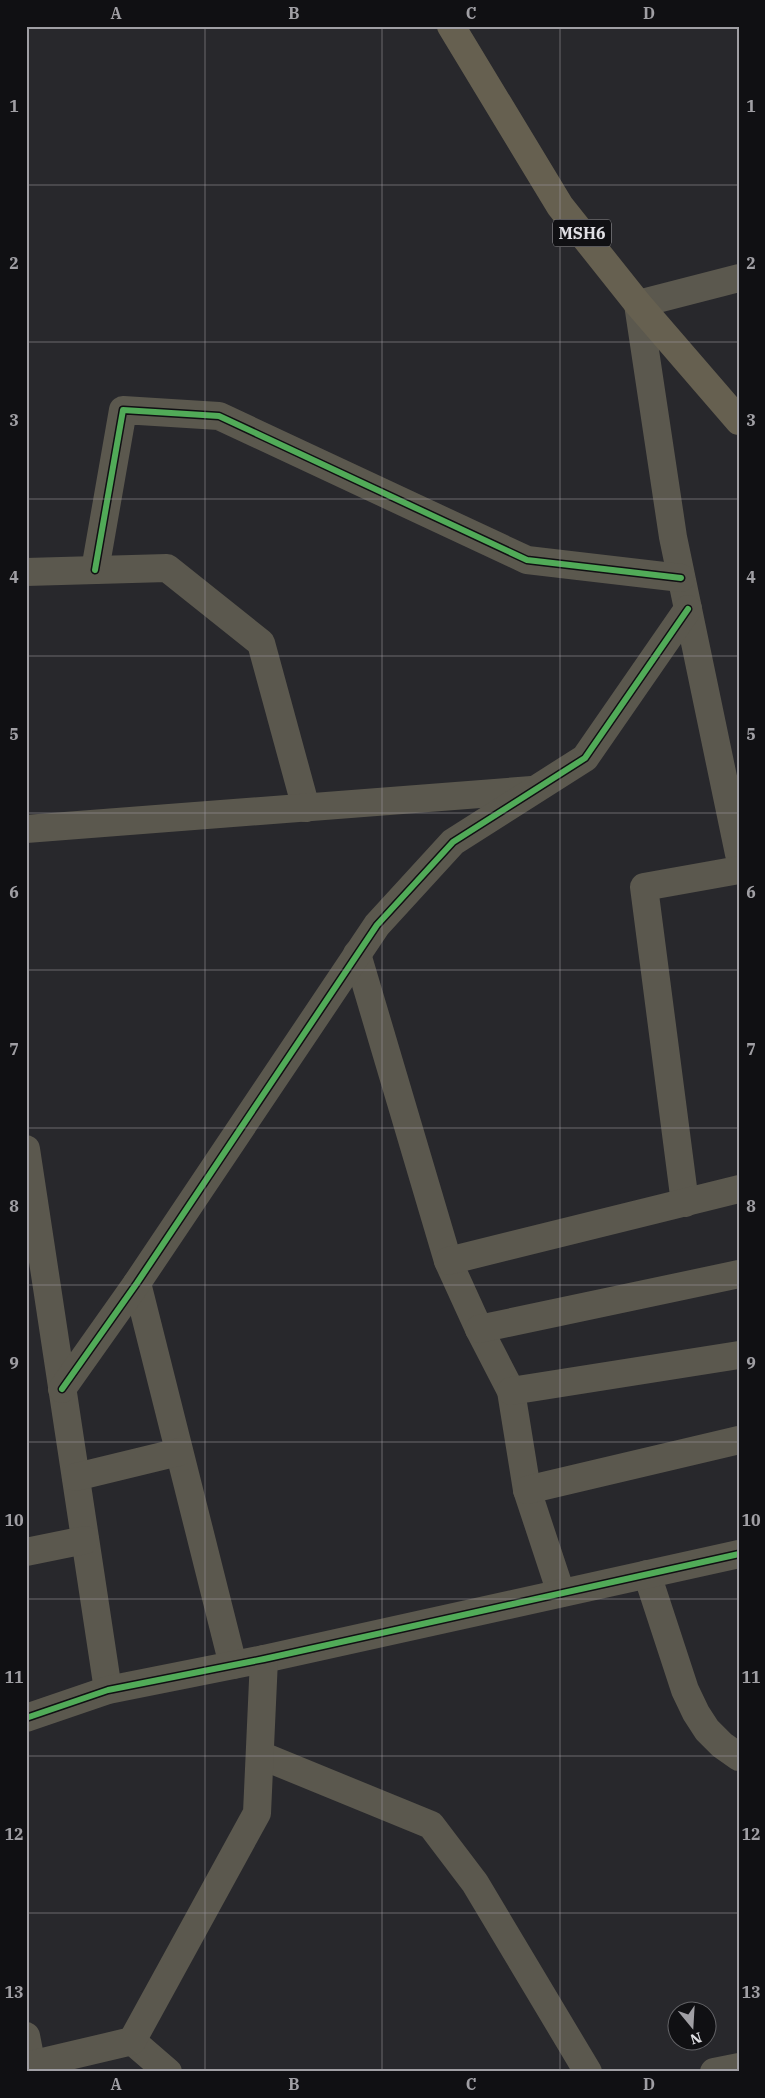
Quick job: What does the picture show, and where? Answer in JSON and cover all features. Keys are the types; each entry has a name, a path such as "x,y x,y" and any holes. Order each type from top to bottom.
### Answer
{"main road":[{"name":"MSH6","path":"451,26 560,206 638,304 739,421"}],"street":[{"path":"739,278 638,304 673,537 739,854"},
{"path":"94,570 123,410 219,416 527,560 681,578"},
{"path":"26,572 166,568 261,643 306,808"},
{"path":"62,1389 137,1283 377,924 453,842 585,758 688,608"},
{"path":"26,829 536,789"},
{"path":"685,1202 644,887 739,870"},
{"path":"358,954 448,1261 510,1391 527,1490 560,1593"},
{"path":"26,1149 30,1198 86,1540 108,1690"},
{"path":"448,1261 739,1189"},
{"path":"479,1329 739,1274"},
{"path":"137,1283 233,1665"},
{"path":"510,1391 739,1355"},
{"path":"527,1490 739,1440"},
{"path":"76,1477 179,1452"},
{"path":"26,1552 86,1540"},
{"path":"26,1718 108,1690 264,1659 739,1554"},
{"path":"647,1574 685,1690 696,1713 707,1730 722,1745 739,1757"},
{"path":"26,2036 30,2068 132,2041 257,1813 264,1659"},
{"path":"260,1754 431,1825 475,1883 588,2072"},
{"path":"132,2041 168,2072"},
{"path":"714,2072 739,2067"}],"cycle path":[{"path":"95,570 123,410 219,416 527,560 681,578"},
{"path":"62,1389 137,1283 377,925 453,842 585,758 688,609"},
{"path":"26,1718 108,1690 264,1659 739,1554"}]}
